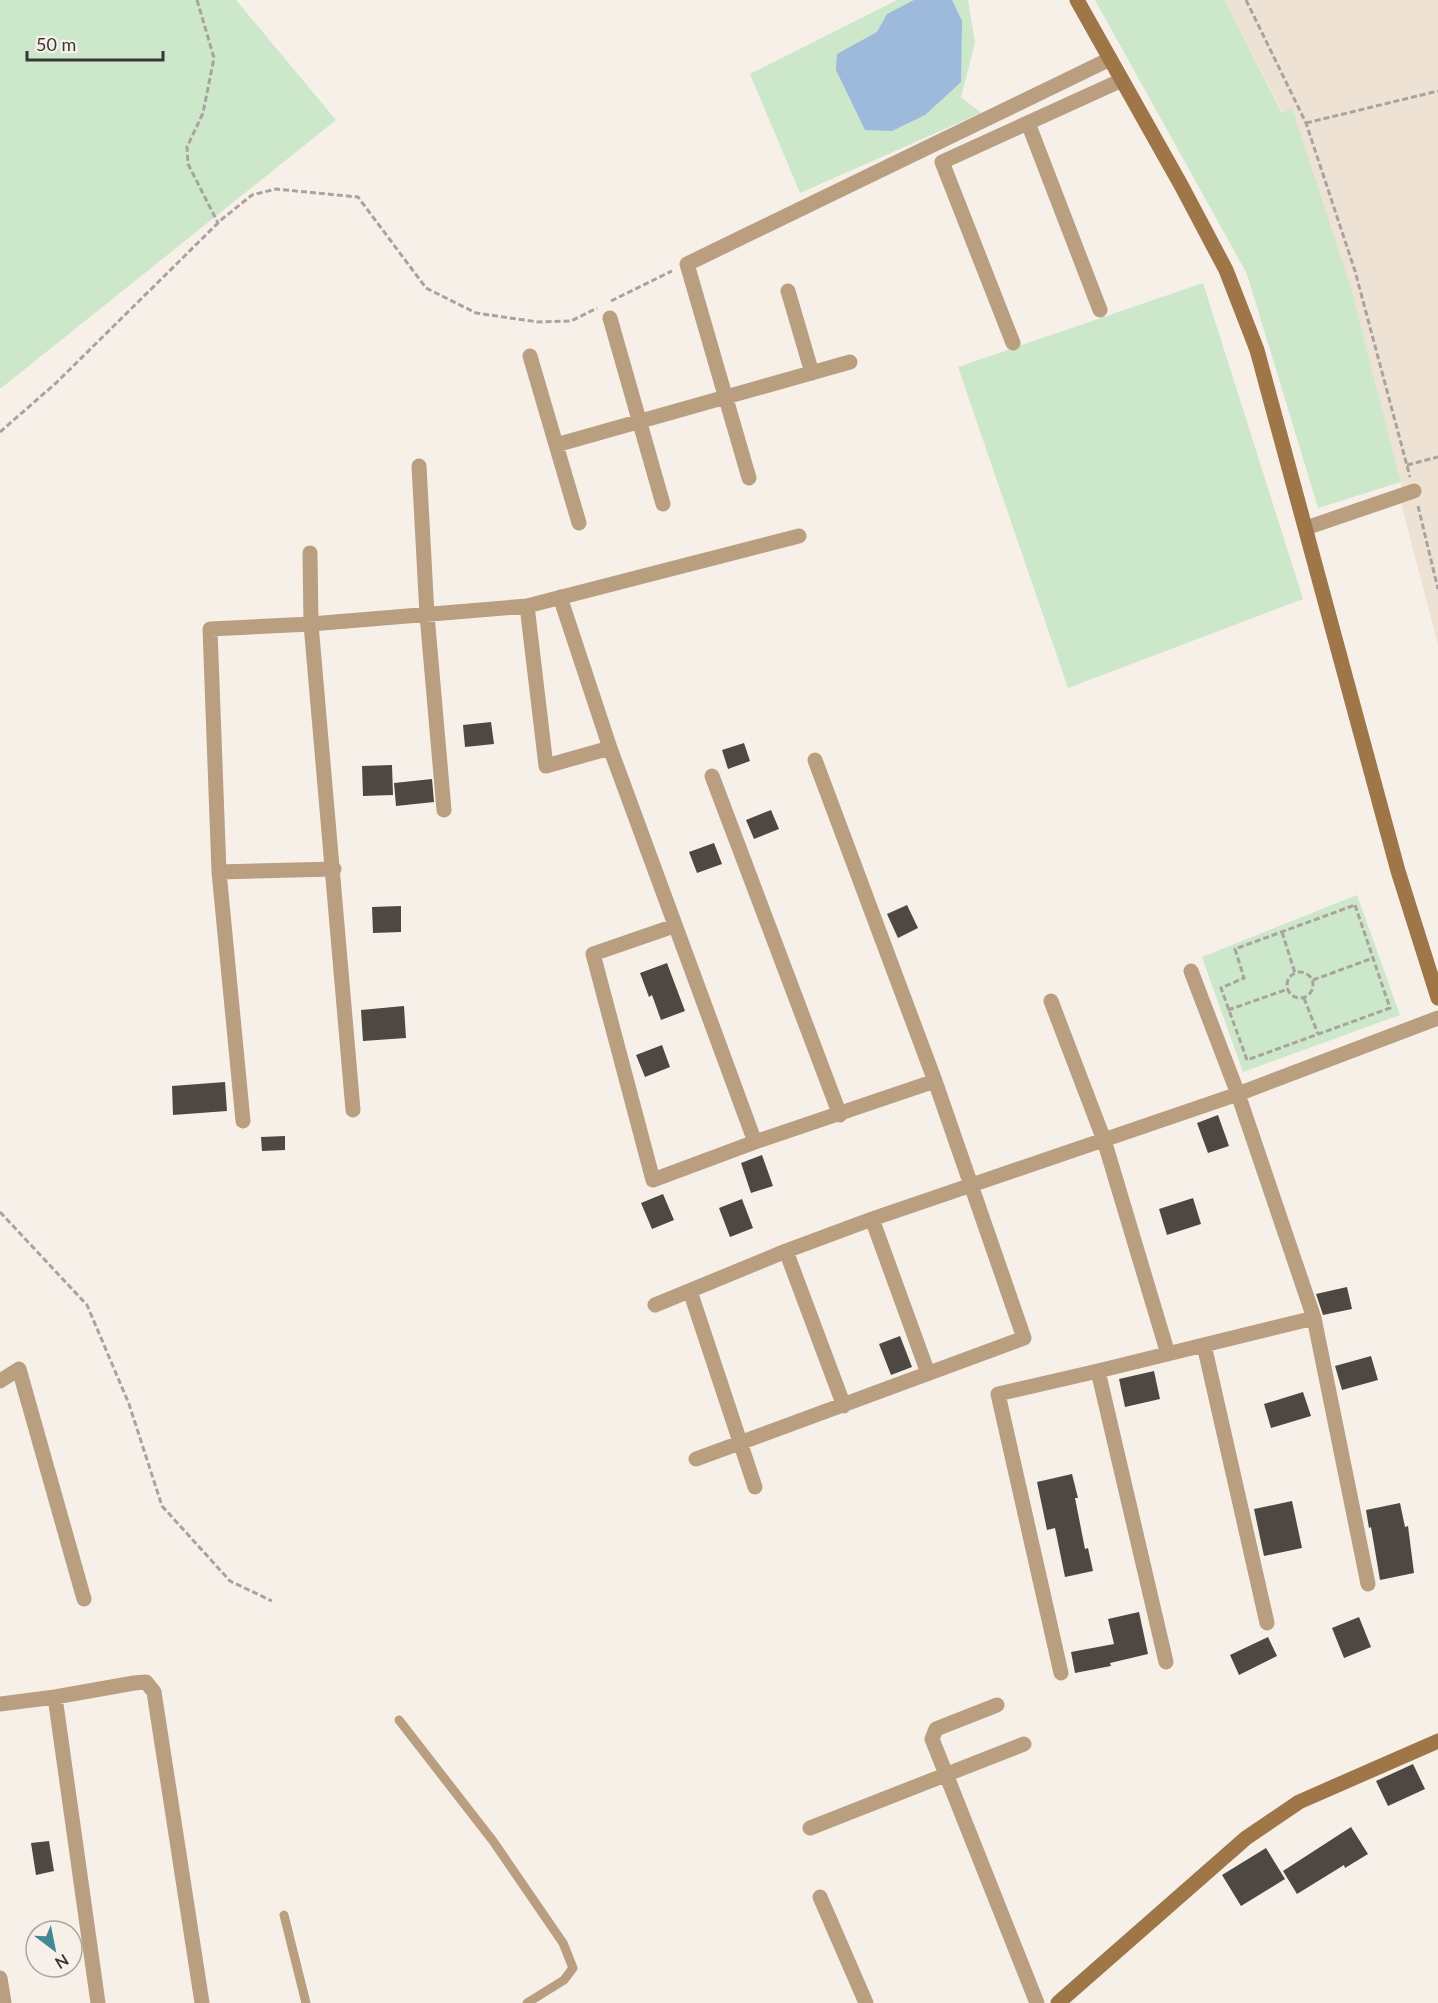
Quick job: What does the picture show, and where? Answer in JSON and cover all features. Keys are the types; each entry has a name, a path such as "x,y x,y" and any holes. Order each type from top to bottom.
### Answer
{"main road":[{"path":"1077,0 1226,270 1257,350 1398,871 1438,998"},
{"path":"1058,2003 1246,1838 1299,1802 1438,1741"}],"street":[{"path":"749,478 687,264 1110,59"},
{"path":"1013,343 942,162 1122,80"},
{"path":"1028,123 1100,310"},
{"path":"788,291 812,373"},
{"path":"610,318 663,504"},
{"path":"530,356 579,523"},
{"path":"556,445 850,362"},
{"path":"419,466 427,615 444,810"},
{"path":"1306,528 1414,491"},
{"path":"243,1120 219,872 210,630 527,606 799,536"},
{"path":"310,553 311,624 334,869 353,1110"},
{"path":"560,597 610,747 674,926 755,1142"},
{"path":"527,606 546,766 610,747"},
{"path":"696,1459 1024,1338 935,1081 815,760"},
{"path":"712,776 840,1115"},
{"path":"219,872 334,869"},
{"path":"674,926 593,954 653,1180 755,1142 935,1081"},
{"path":"1191,971 1238,1094 1314,1317 1368,1584"},
{"path":"1051,1001 1104,1140 1168,1354"},
{"path":"655,1305 786,1251 872,1219 1238,1094 1438,1017"},
{"path":"872,1219 928,1373"},
{"path":"786,1251 844,1406"},
{"path":"690,1291 755,1487"},
{"path":"1061,1673 998,1394 1314,1317"},
{"path":"1204,1345 1267,1623"},
{"path":"0,1381 19,1369 84,1599"},
{"path":"1098,1371 1166,1662"},
{"path":"0,1704 146,1682 154,1692 202,2003"},
{"path":"55,1697 98,2003"},
{"path":"997,1705 936,1729 932,1739 1037,2003"},
{"path":"810,1828 1024,1744"},
{"path":"820,1898 866,2003"},
{"path":"0,1978 4,2003"}],"lane":[{"path":"399,1720 492,1841 570,1956 573,1968 564,1980 527,2003"},
{"path":"284,1916 306,2003"}],"path":[{"path":"197,0 214,58 203,113 187,147 188,164 218,223"},
{"path":"1246,0 1306,123 1355,271 1438,589"},
{"path":"1306,123 1438,91"},
{"path":"0,432 56,383 218,223 252,195 276,189 358,197 426,288 476,313 538,322 571,321 687,264"},
{"path":"1407,465 1438,457"},
{"path":"1355,905 1373,958 1390,1008 1247,1060 1221,988 1244,978 1235,949 1355,905"},
{"path":"1282,932 1295,973"},
{"path":"1313,980 1373,958"},
{"path":"1304,972 1313,980 1311,993 1304,998 1295,997 1288,989 1289,979 1295,973 1304,972"},
{"path":"1228,1010 1288,989"},
{"path":"1304,998 1318,1034"},
{"path":"0,1212 87,1305 129,1404 162,1506 230,1581 272,1601"}],"shaded area":[{"path":"1225,0 1438,0 1438,645 1402,507 1401,482 1350,284 1292,109 1283,113"}],"green space":[{"path":"0,0 236,0 336,120 0,389"},
{"path":"897,0 968,0 975,43 961,97 981,113 800,193 750,74"},
{"path":"1095,0 1225,0 1282,113 1292,108 1350,284 1401,482 1318,508 1247,274"},
{"path":"1203,283 1303,599 1068,688 958,367"},
{"path":"1357,895 1400,1015 1243,1072 1202,957"}],"water":[{"path":"914,0 952,0 962,21 961,82 925,115 892,131 865,130 836,70 837,54 877,32 887,14"}],"building":[{"path":"491,722 494,744 465,747 463,725"},
{"path":"744,743 750,761 728,769 722,750"},
{"path":"392,765 393,795 363,796 362,766"},
{"path":"432,779 434,802 396,806 394,783"},
{"path":"771,810 779,829 754,839 746,820"},
{"path":"714,843 722,864 697,873 689,852"},
{"path":"907,905 918,928 898,938 887,914"},
{"path":"401,906 401,932 373,933 372,907"},
{"path":"667,963 685,1011 661,1020 652,995 649,997 640,973"},
{"path":"404,1006 406,1038 363,1041 361,1010"},
{"path":"662,1045 670,1067 645,1077 636,1055"},
{"path":"225,1082 227,1111 173,1115 172,1086"},
{"path":"1218,1115 1229,1146 1208,1153 1197,1123"},
{"path":"285,1136 285,1150 262,1151 261,1137"},
{"path":"762,1155 773,1186 751,1193 741,1163"},
{"path":"663,1194 674,1220 652,1229 641,1203"},
{"path":"1193,1198 1201,1224 1167,1235 1159,1209"},
{"path":"742,1199 753,1228 730,1237 719,1208"},
{"path":"1347,1287 1352,1309 1323,1315 1316,1294"},
{"path":"900,1336 912,1367 891,1375 879,1344"},
{"path":"1371,1356 1378,1380 1342,1390 1335,1366"},
{"path":"1154,1371 1160,1399 1125,1407 1119,1379"},
{"path":"1303,1392 1311,1416 1271,1428 1264,1404"},
{"path":"1072,1474 1078,1498 1075,1498 1085,1549 1088,1548 1093,1571 1065,1577 1055,1528 1047,1530 1037,1482"},
{"path":"1292,1501 1302,1548 1264,1556 1254,1509"},
{"path":"1400,1503 1405,1527 1408,1526 1414,1573 1380,1580 1366,1510"},
{"path":"1139,1612 1148,1654 1110,1663 1111,1666 1075,1673 1071,1652 1114,1644 1108,1619"},
{"path":"1359,1617 1371,1647 1344,1658 1332,1628"},
{"path":"1268,1637 1277,1656 1239,1675 1230,1655"},
{"path":"1413,1764 1425,1789 1388,1806 1376,1781"},
{"path":"1351,1827 1368,1854 1345,1868 1344,1865 1297,1894 1283,1871"},
{"path":"49,1841 54,1871 36,1875 31,1843"},
{"path":"1266,1848 1285,1879 1241,1906 1222,1875"}]}
